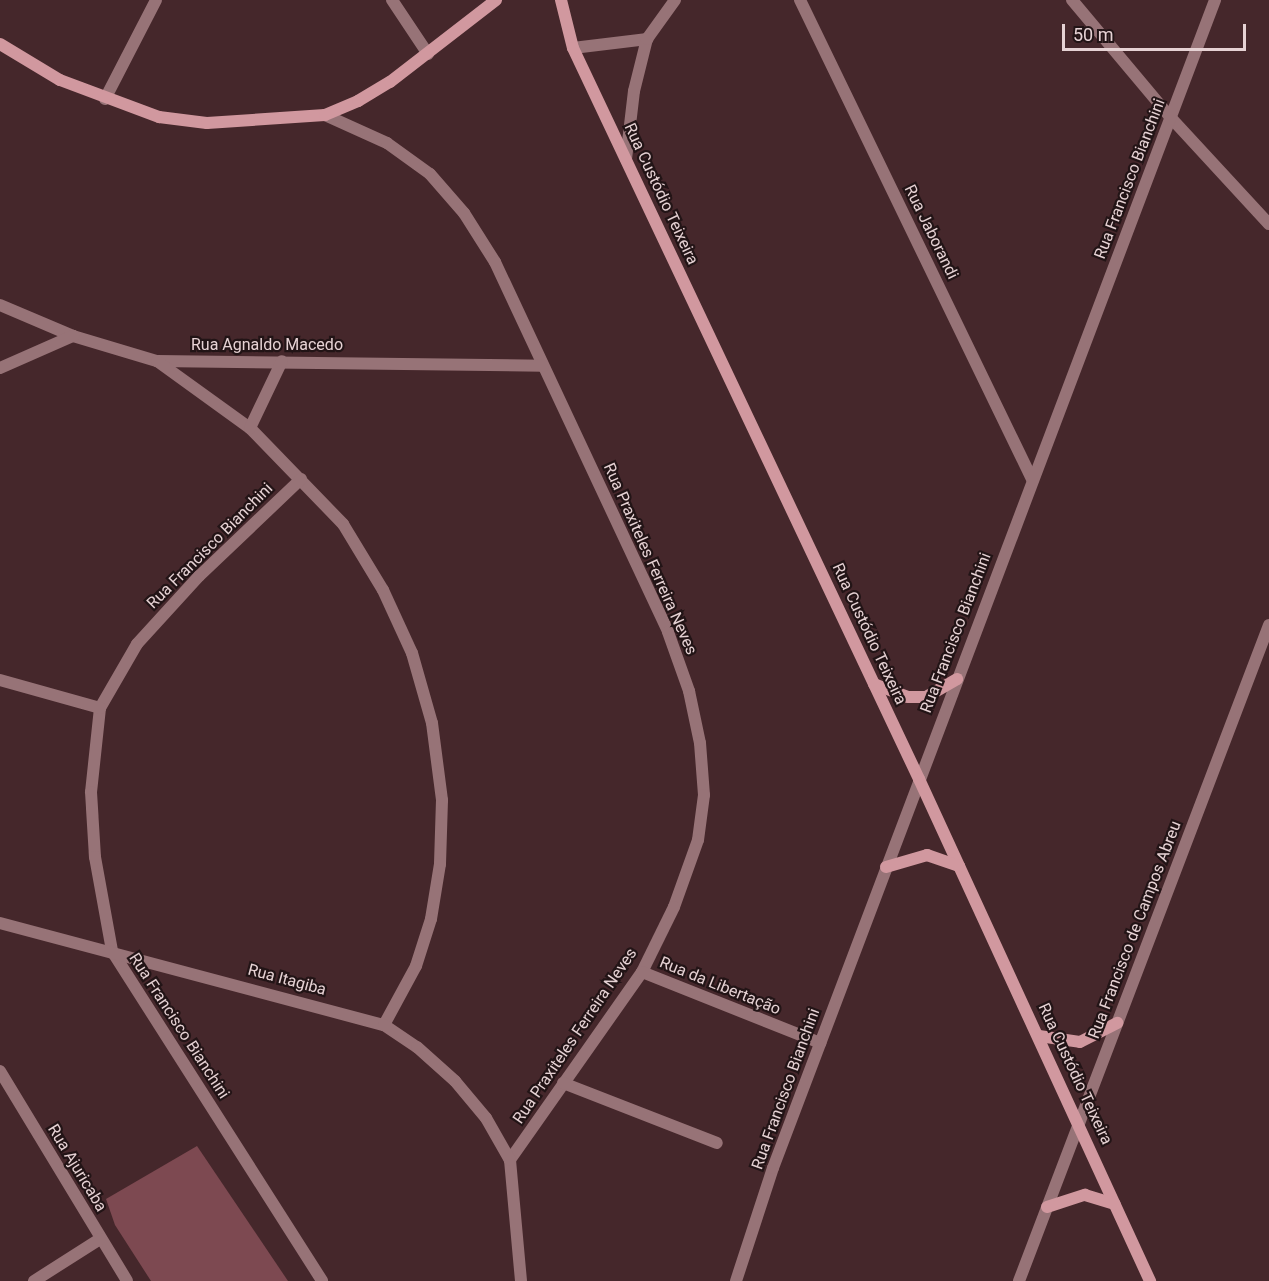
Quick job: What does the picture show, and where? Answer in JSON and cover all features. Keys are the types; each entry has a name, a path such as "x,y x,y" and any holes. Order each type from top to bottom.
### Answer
{"main road":[{"path":"0,44 60,80 105,99 159,117 207,123 325,115 358,102 428,54 496,0"},
{"name":"Rua Custódio Teixeira","path":"561,0 573,48 919,779 1079,1122 1150,1281"},
{"path":"874,684 908,697 926,697 957,679"},
{"path":"886,867 927,855 959,866"},
{"path":"1039,1036 1080,1042 1118,1023"},
{"path":"1047,1207 1084,1195 1116,1204"}],"street":[{"path":"105,99 156,0"},
{"path":"392,0 428,54"},
{"path":"626,159 634,91 647,39 675,0"},
{"name":"Rua Jaborandi","path":"800,0 1032,479"},
{"path":"1072,0 1172,119 1269,224"},
{"name":"Rua Francisco Bianchini","path":"736,1281 820,1043 1032,479 1172,119 1215,0"},
{"path":"573,48 647,39"},
{"name":"Rua Praxiteles Ferreira Neves","path":"325,115 387,143 430,174 464,213 495,262 668,632 689,691 700,743 704,795 698,840 674,907 642,972 510,1160"},
{"name":"Rua Agnaldo Macedo","path":"0,305 73,336 157,361 543,366"},
{"path":"0,368 73,336"},
{"path":"157,361 250,428 343,524 383,590 412,653 432,723 442,800 440,864 431,919 416,966 384,1025"},
{"path":"250,428 282,361"},
{"name":"Rua Francisco Bianchini","path":"301,479 199,576 137,644 100,708 91,792 94,857 112,951 322,1281"},
{"name":"Rua Francisco de Campos Abreu","path":"1019,1281 1269,625"},
{"path":"0,681 100,708"},
{"name":"Rua Itagiba","path":"0,923 384,1025 417,1047 455,1081 486,1118 510,1160"},
{"name":"Rua da Libertação","path":"642,972 820,1043"},
{"name":"Rua Ajuricaba","path":"0,1071 127,1281"},
{"path":"562,1083 717,1143"},
{"path":"510,1160 521,1281"},
{"path":"34,1281 100,1239"}],"shaded area":[{"path":"197,1146 288,1281 151,1281 115,1225 106,1199"}]}
